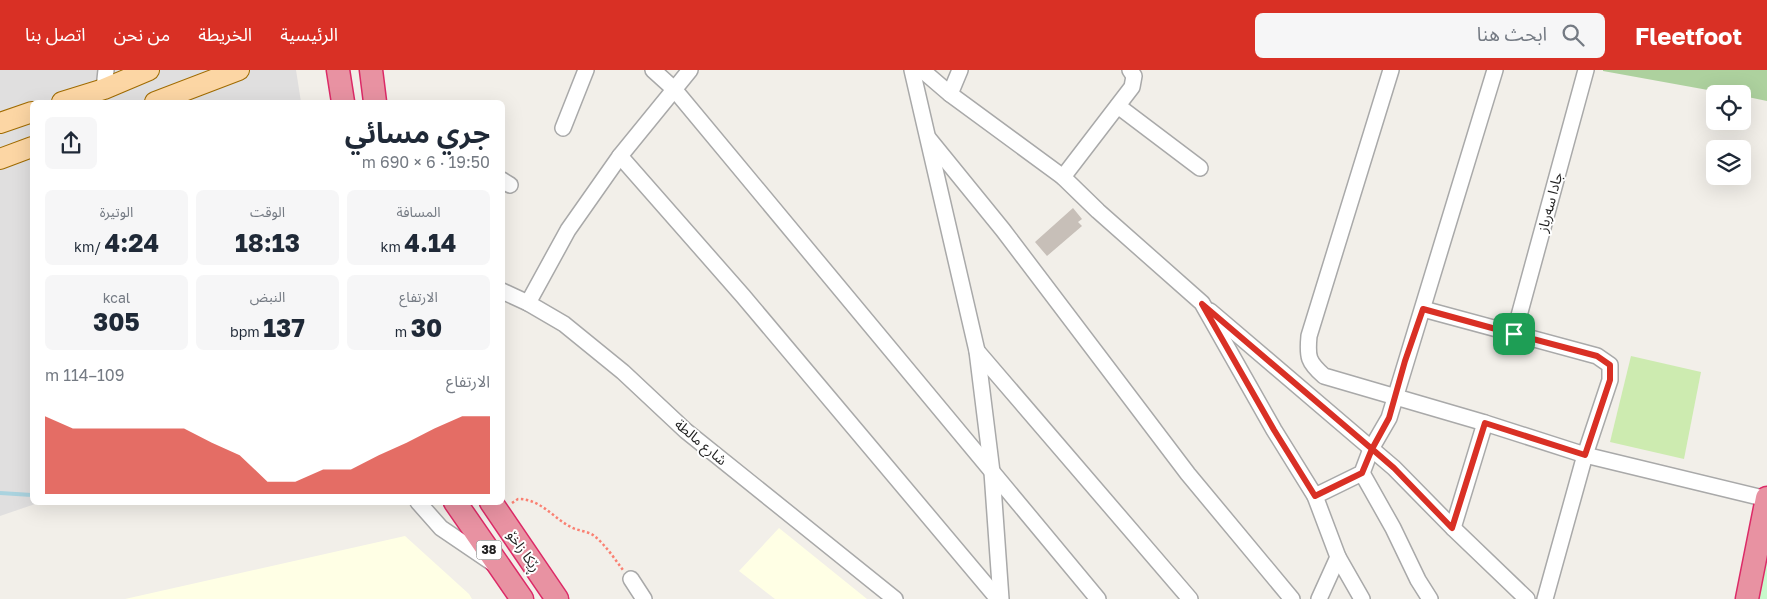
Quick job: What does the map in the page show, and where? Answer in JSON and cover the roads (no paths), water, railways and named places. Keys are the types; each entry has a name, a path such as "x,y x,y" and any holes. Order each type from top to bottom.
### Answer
{"highway":[{"path":"338,70 342,100"},
{"path":"371,70 377,100"},
{"path":"1747,599 1767,498"},
{"name":"ڕێکا زاخۆ","path":"458,505 522,599"},
{"name":"ڕێکا زاخۆ","path":"494,508 557,599"}],"main road":[{"path":"66,100 105,79 150,70"},
{"path":"160,100 239,70"},
{"path":"0,123 30,113"},
{"path":"0,159 30,148"}],"street":[{"path":"563,128 586,70"},
{"path":"653,70 674,89 1098,599"},
{"path":"528,303 568,230 620,156 690,70"},
{"path":"912,70 977,351 992,472 999,599"},
{"path":"922,70 950,94 1063,177 1098,212 1202,304 1394,468 1452,528 1527,599"},
{"path":"950,94 960,70"},
{"path":"1063,177 1132,87 1134,76 1130,70"},
{"path":"1391,70 1309,336 1308,354 1313,366 1324,376 1485,423 1585,455 1767,498"},
{"path":"1315,496 1362,473 1372,449 1389,418 1394,396 1423,309 1495,70"},
{"name":"جادا سەرباز","path":"1514,334 1586,70"},
{"path":"1118,106 1200,168"},
{"path":"928,139 1002,230 1188,474 1292,599"},
{"path":"620,156 743,296 999,599"},
{"name":"شارع مالطة","path":"505,293 528,303 564,324 623,372 686,431 895,599"},
{"path":"1202,304 1274,430 1315,496 1338,557 1362,599"},
{"path":"1423,309 1597,356 1610,365 1610,380 1585,455 1545,599"},
{"path":"977,351 1190,599"},
{"path":"1452,528 1485,423"},
{"path":"1362,473 1393,528 1418,580 1430,599"},
{"path":"421,505 441,528 501,568"},
{"path":"1319,599 1338,557"},
{"path":"631,579 644,599"}],"waterway":[{"path":"0,493 30,495"}]}
